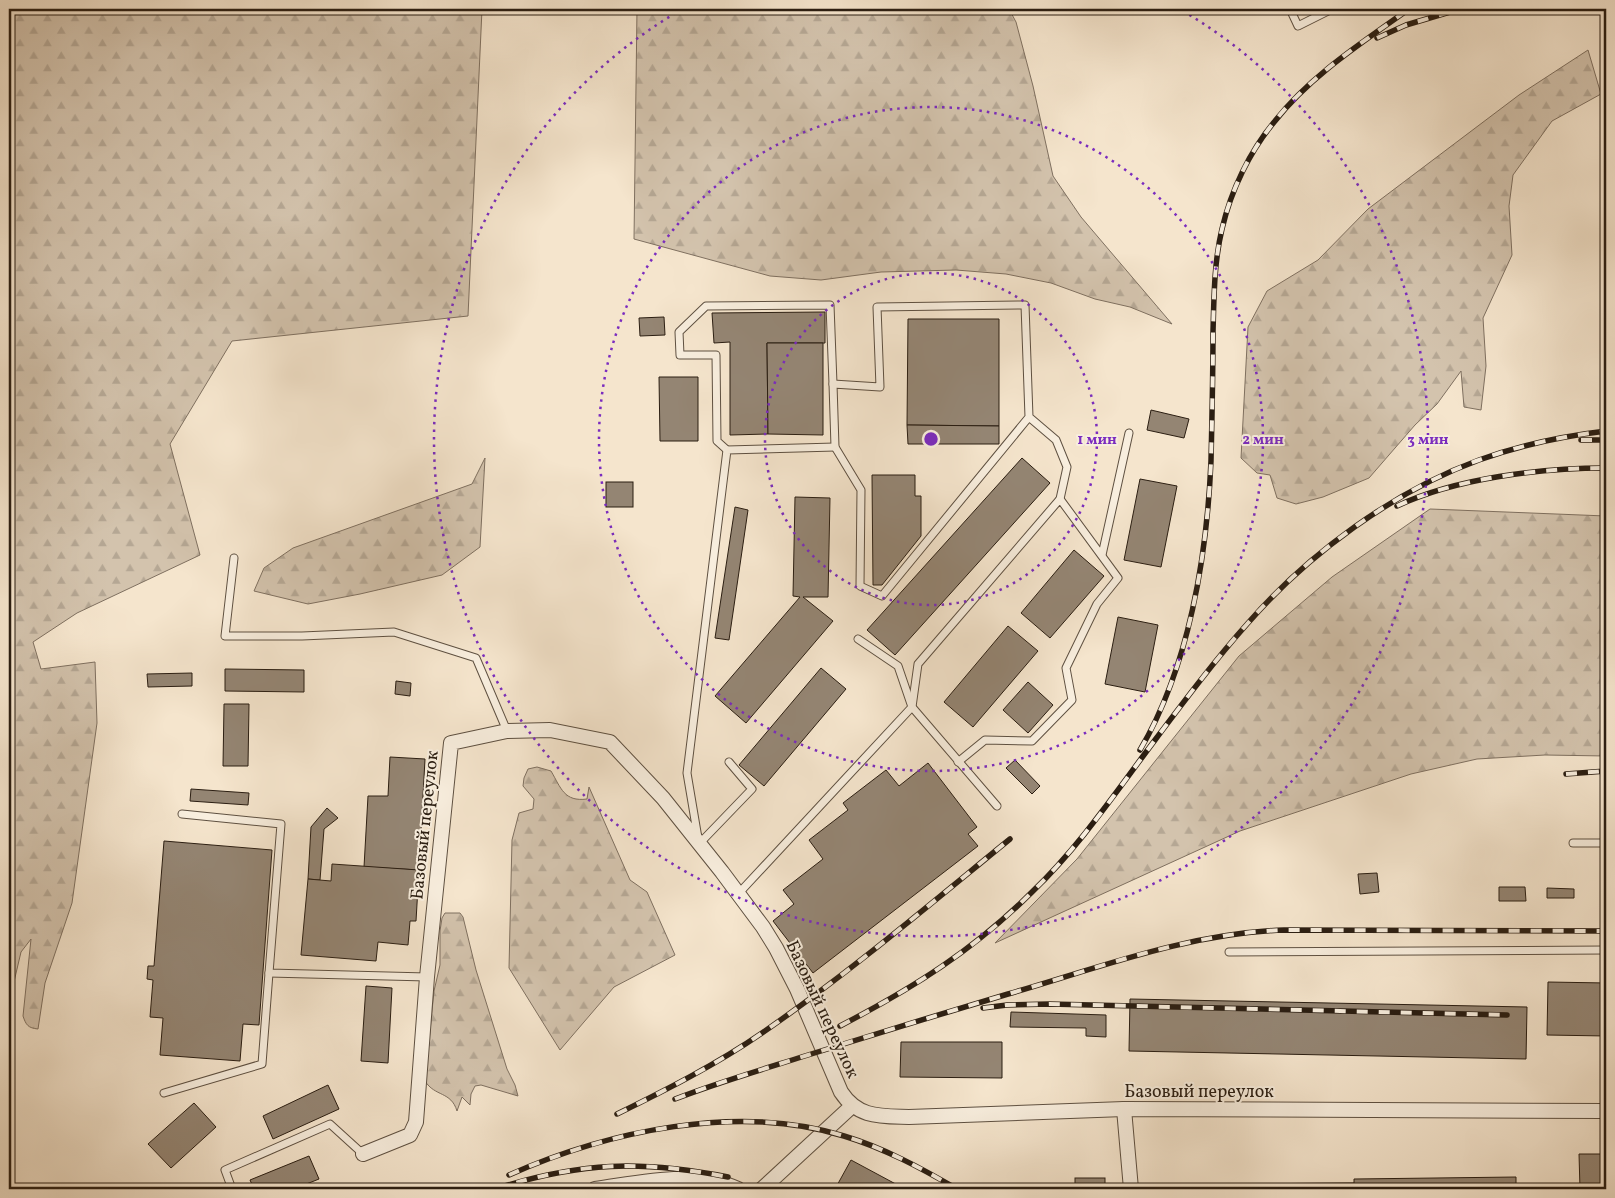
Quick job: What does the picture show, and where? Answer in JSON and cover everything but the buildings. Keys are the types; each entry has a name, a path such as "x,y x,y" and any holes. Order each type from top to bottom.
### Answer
{"street":[{"name":"Базовый переулок","path":"363,1154 410,1135 416,1122 427,977 451,743 507,731 550,730 610,742 662,798 739,893 776,948 787,968 841,1092 852,1106 861,1111 908,1117 1124,1109 1606,1112"},
{"path":"762,1189 852,1106"},
{"path":"1124,1109 1131,1189"},
{"path":"595,1189 684,1179 712,1180 738,1189"}],"lane":[{"path":"1290,9 1298,26 1332,9"},
{"path":"833,384 880,387 877,307 1025,305 1029,418 882,596 860,586 860,490 835,448 830,305 706,306 679,332 680,355 716,355 717,441 727,450 835,448"},
{"path":"739,893 912,707 918,664 1060,499 1067,467 1056,440 1029,418"},
{"path":"1102,555 1128,433"},
{"path":"699,844 687,773 727,450"},
{"path":"958,762 985,740 1032,741 1072,700 1066,668 1096,604 1118,578 1060,499"},
{"path":"234,558 226,636 302,636 394,632 476,658 507,731"},
{"path":"858,639 898,666 912,707 997,806"},
{"path":"699,844 752,789 729,762"},
{"path":"164,1093 262,1064 282,824 182,814"},
{"path":"1573,843 1606,843"},
{"path":"1230,952 1606,950"},
{"path":"269,974 427,977"},
{"path":"232,1189 225,1170 330,1124 363,1154"}],"green space":[{"path":"9,9 482,9 468,316 232,341 170,444 200,555 77,613 33,642 41,669 95,662 97,723 72,903 45,983 38,1029 28,1026 23,1016 31,939 21,952 9,1003"},
{"path":"637,9 1009,9 1016,22 1033,86 1053,176 1081,217 1172,324 1130,307 1095,299 1051,283 1006,274 956,270 881,272 821,280 770,276 634,239"},
{"path":"1588,50 1601,94 1552,121 1513,175 1509,206 1512,255 1483,318 1486,366 1481,410 1464,407 1461,371 1437,404 1415,425 1369,478 1323,497 1296,504 1277,498 1270,475 1257,473 1241,458 1248,327 1267,291 1318,260 1368,209 1519,95"},
{"path":"485,458 480,547 442,575 308,604 254,591 264,568 293,548 472,484"},
{"path":"1430,509 1606,516 1606,756 1545,755 1477,759 1411,774 1240,831 995,943 1077,859 1239,656 1332,577"},
{"path":"537,767 551,771 564,792 573,798 587,799 589,787 630,880 647,892 675,955 614,987 560,1050 509,968 512,840 519,813 533,809 534,799 523,786 528,769"},
{"path":"445,913 460,913 463,917 476,970 507,1069 518,1096 481,1085 475,1086 471,1094 470,1105 462,1097 457,1111 451,1100 433,1090 425,1081 434,991 440,965 440,931 442,918"}],"railway":[{"path":"1140,750 1157,718 1171,683 1183,647 1200,572 1209,497 1211,461 1216,267 1219,241 1236,186 1257,145 1289,104 1338,60 1409,9"},
{"path":"1377,38 1406,25 1460,9"},
{"path":"840,1026 918,982 965,950 1032,892 1066,857 1189,695 1236,637 1272,597 1325,549 1384,507 1447,473 1479,460 1526,446 1558,438 1606,431"},
{"path":"1581,440 1606,440"},
{"path":"1397,506 1445,488 1499,476 1554,470 1606,468"},
{"path":"1566,774 1606,771"},
{"path":"617,1114 709,1066 762,1033 857,963 1010,839"},
{"path":"675,1099 808,1055 1110,963 1144,953 1213,938 1284,930 1606,931"},
{"path":"983,1008 1007,1005 1049,1004 1507,1015"},
{"path":"509,1175 547,1159 631,1135 674,1127 718,1122 761,1122 803,1126 859,1141 902,1159 957,1189"},
{"path":"495,1189 555,1173 610,1166 666,1168 728,1177"}]}
